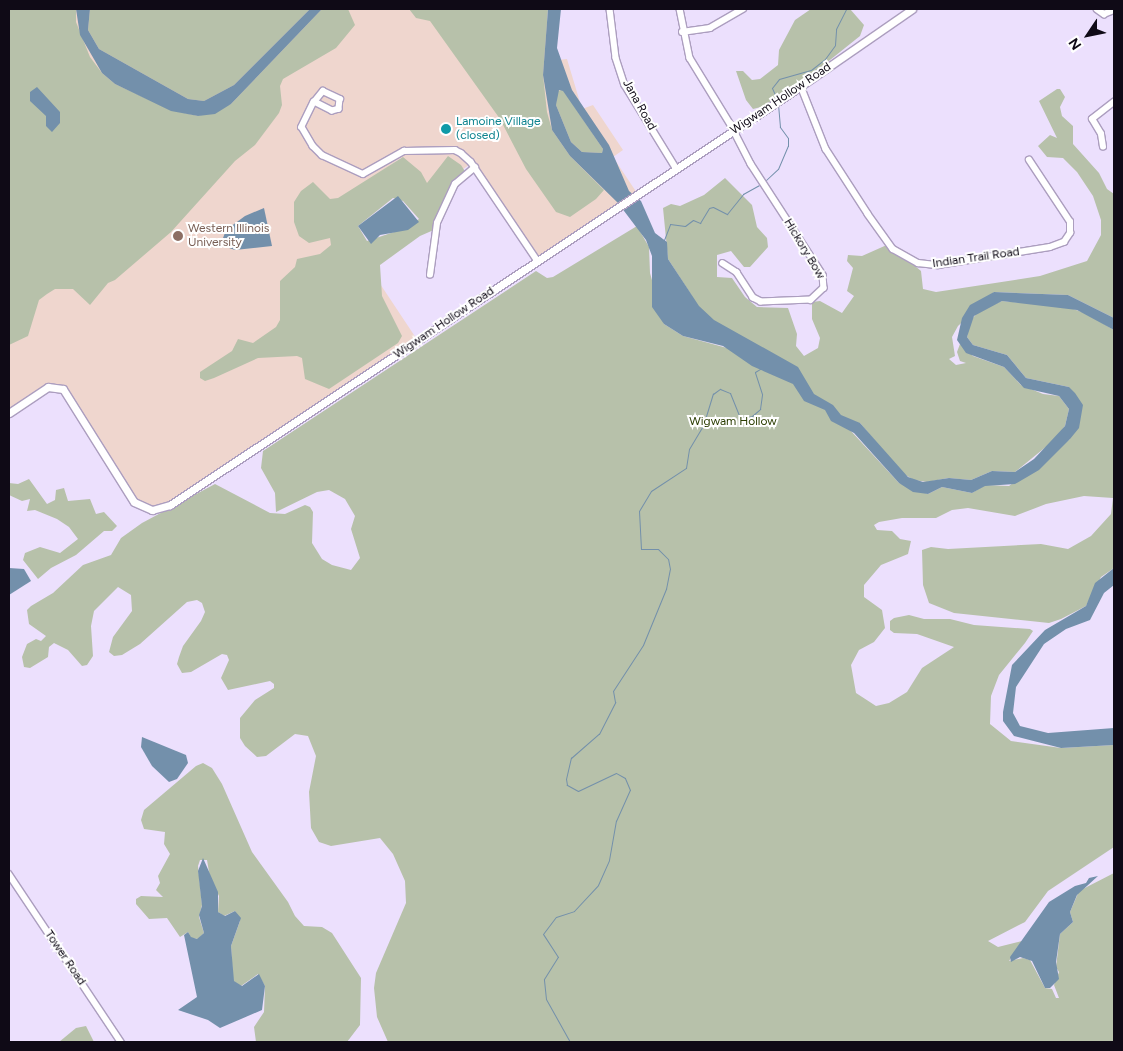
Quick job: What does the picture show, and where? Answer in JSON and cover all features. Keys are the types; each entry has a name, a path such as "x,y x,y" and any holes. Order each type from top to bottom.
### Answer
{"street":[{"name":"Jana Road","path":"610,9 616,58 625,84 676,168"},
{"path":"680,9 682,32 690,58 734,130"},
{"path":"682,32 710,28 743,9"},
{"name":"Wigwam Hollow Road","path":"9,413 45,388 56,386 63,389 134,502 147,509 161,508 179,500 642,190 801,86 912,9"},
{"path":"1098,10 1114,10"},
{"name":"Indian Trail Road","path":"801,86 826,149 868,214 887,242 918,263 938,265 1050,247 1064,242 1070,233 1070,222 1029,160"},
{"path":"314,102 332,111 339,109 341,103 326,91 320,92 314,102 302,127 312,146 322,155 363,174 408,151 455,150 475,168 537,260"},
{"path":"1103,147 1102,138 1092,119 1114,102"},
{"name":"Hickory Bow","path":"723,264 737,274 754,298 761,302 811,300 824,288 823,275 751,164 734,130"},
{"path":"430,274 437,223 455,184 475,168"},
{"name":"Tower Road","path":"9,874 120,1042"}],"shaded area":[{"name":"Western Illinois University","path":"9,9 546,9 549,61 567,59 582,109 593,105 623,150 613,157 637,193 537,260 472,163 453,176 437,211 401,158 329,207 418,341 161,508 138,505 66,392 56,386 9,413"}],"green space":[{"path":"9,9 76,9 76,22 90,57 102,73 115,84 171,110 198,116 231,104 322,9 348,9 355,25 336,48 283,79 280,86 282,105 279,113 255,145 235,161 171,232 115,280 108,283 90,305 73,289 55,289 47,294 39,300 28,336 9,345"},
{"path":"90,9 310,9 234,85 204,101 188,99 99,49 88,30"},
{"path":"409,9 548,9 543,75 547,112 552,130 570,156 604,190 596,199 570,217 556,212 526,169 500,119 430,21 416,18"},
{"path":"811,9 850,9 864,25 860,36 805,80 787,88 765,106 753,109 746,100 736,71 743,71 752,80 760,79 778,65 779,50 795,20"},
{"name":"Wigwam Hollow","path":"1060,89 1065,97 1060,107 1062,116 1073,126 1073,144 1099,173 1107,189 1114,194 1114,318 1068,295 994,292 958,326 952,337 955,356 949,359 956,365 966,363 960,361 957,352 960,344 973,356 1004,367 1021,385 1043,394 1059,396 1069,409 1065,426 1053,441 1015,472 992,471 971,480 948,478 927,482 914,480 902,473 860,423 850,430 899,483 928,494 942,487 972,493 985,485 1009,486 1070,439 1069,387 1026,378 1007,355 973,345 967,337 970,321 980,310 1002,301 1068,307 1087,314 1114,330 1114,568 1101,577 1086,606 1049,623 954,613 929,603 923,585 922,550 931,547 948,549 1041,544 1068,549 1091,536 1111,514 1113,498 1084,496 1046,504 1015,516 968,508 952,510 936,518 902,518 879,522 874,525 877,530 892,531 900,539 911,541 908,554 881,565 864,585 864,597 882,610 885,628 874,642 859,650 851,665 856,693 876,706 889,703 907,692 922,668 954,647 917,634 894,633 890,630 890,621 894,618 909,615 924,619 950,619 974,625 1030,629 1033,631 1025,643 999,675 991,696 990,724 1011,741 1061,748 1114,745 1114,847 1048,891 1025,922 988,941 998,947 1022,941 1009,961 1023,958 1030,960 1045,988 1052,989 1056,998 1059,998 1054,985 1059,972 1056,967 1060,934 1073,922 1070,912 1079,891 1114,873 1114,1042 388,1042 377,1017 374,988 376,973 406,903 405,881 393,854 380,838 331,846 319,842 311,828 309,792 316,756 308,736 295,734 266,756 257,757 245,746 240,738 240,718 255,700 274,688 274,684 270,681 228,690 221,678 229,660 227,655 222,654 191,672 182,673 177,664 179,657 183,646 201,621 205,612 202,603 197,600 187,602 140,644 122,655 114,656 109,652 113,637 132,611 131,595 118,587 94,611 91,626 93,656 87,665 82,666 68,650 54,643 49,647 48,657 30,668 24,667 22,657 27,644 36,639 41,641 46,636 29,624 27,610 31,606 53,593 83,565 111,555 121,538 142,523 215,484 270,513 285,514 305,505 310,507 313,512 312,543 322,559 332,565 351,570 360,558 351,529 355,516 345,499 329,490 317,492 276,512 275,493 261,468 263,451 536,271 547,278 553,277 637,226 649,247 650,273 664,324 683,336 727,348 685,301 692,296 668,259 663,208 671,204 680,206 704,195 725,178 752,205 757,227 767,238 768,247 750,267 744,267 731,251 717,255 717,277 732,278 745,297 757,307 788,308 797,334 796,346 804,356 818,348 820,338 812,319 812,302 820,301 842,313 854,296 847,291 853,268 847,261 848,255 862,256 889,244 921,271 923,289 936,292 1040,276 1087,261 1101,235 1101,220 1093,196 1077,172 1063,158 1047,157 1038,146 1050,135 1057,138 1039,101"},
{"path":"563,90 603,149 602,153 582,152 571,142 556,105 557,91"},
{"path":"448,156 461,165 466,173 459,179 436,229 420,236 380,265 382,296 402,336 398,343 329,389 305,379 302,358 297,356 258,358 214,378 205,381 200,378 200,372 232,351 238,339 253,343 276,327 280,320 280,281 295,267 297,259 320,254 331,245 330,238 309,243 299,236 294,222 294,202 301,191 313,182 330,199 338,198 403,157 421,172 427,183","holes":["393,198 403,201 419,219 403,229 367,241 358,226"]},
{"path":"29,479 47,504 55,500 56,490 64,488 68,501 90,499 96,514 104,512 117,526 112,531 104,531 76,555 51,568 38,579 23,560 25,553 40,547 60,553 78,539 69,527 57,519 35,510 27,511 30,499 22,501 9,495 9,483 18,484"},
{"path":"203,763 212,768 222,784 252,852 288,902 295,916 304,926 322,927 332,933 361,978 360,1025 347,1042 256,1042 254,1027 264,1012 265,986 258,974 241,986 233,981 231,946 240,921 235,911 224,916 218,912 219,896 210,878 207,860 200,860 198,866 202,905 199,917 204,933 198,939 191,938 188,932 180,937 167,918 149,919 136,904 136,899 141,896 163,897 156,890 160,883 158,876 170,854 164,844 165,832 144,829 141,820 144,810 196,766"},
{"path":"86,1026 94,1042 59,1042 76,1028"}],"water":[{"path":"76,9 90,9 88,30 99,49 188,99 204,101 234,85 310,9 322,9 231,104 215,114 198,116 171,111 115,84 102,73 80,35"},
{"path":"548,9 561,9 557,48 572,90 609,145 629,191 641,201 655,233 667,242 668,259 699,306 714,320 798,367 814,394 833,405 841,415 860,423 908,477 923,482 949,478 971,480 992,471 1015,472 1034,459 1065,426 1069,409 1059,396 1024,388 1004,367 966,353 957,340 962,318 970,305 994,292 1068,295 1114,318 1114,330 1077,310 1002,301 974,316 967,337 973,345 1007,355 1026,378 1069,387 1083,405 1079,428 1039,470 1015,484 985,486 972,493 942,487 928,494 913,492 899,483 854,433 831,421 825,410 804,401 793,384 752,366 723,346 683,336 664,324 652,307 652,256 646,240 618,203 570,156 552,130 543,75","holes":["559,90 563,91 603,149 602,153 582,152 571,142 556,105"]},
{"path":"37,87 60,112 60,123 52,132 46,126 46,116 30,101 30,92"},
{"path":"398,196 419,222 408,230 380,235 371,244 358,226"},
{"path":"264,208 272,246 235,250 226,247 223,238 226,230 245,216"},
{"path":"9,568 24,569 31,581 9,595"},
{"path":"1114,568 1114,585 1104,593 1090,620 1066,629 1044,644 1016,687 1013,713 1020,726 1048,733 1114,728 1114,745 1061,748 1014,736 1003,721 1012,665 1045,630 1086,606 1095,583"},
{"path":"142,737 186,755 188,763 177,779 169,782 152,766 141,747"},
{"path":"203,858 218,892 218,912 225,916 235,911 241,918 231,946 234,981 242,986 259,974 265,986 262,1010 220,1028 208,1020 178,1010 197,997 184,935 188,932 191,937 197,939 204,933 199,915 202,906 198,871"},
{"path":"1098,876 1077,895 1070,912 1073,922 1060,934 1056,962 1059,979 1050,988 1045,988 1032,961 1020,957 1011,962 1010,957 1049,902 1075,886 1086,883 1089,878"}],"waterway":[{"path":"776,97 772,88 779,79 811,70 825,59 835,45 836,29 846,9"},
{"path":"766,180 778,169 788,146 788,138 780,127 778,106"},
{"path":"664,240 670,224 685,226 693,220 700,223 709,208 713,207 727,214 743,194 759,185"},
{"path":"570,1042 546,999 544,979 558,957 543,934 556,917 574,911 598,885 609,860 616,821 630,790 625,778 616,773 578,791 567,785 566,779 571,758 599,734 615,702 613,691 643,645 666,589 670,569 668,559 658,549 641,549 639,511 651,491 686,468 689,449 703,426 713,394 720,389 730,393 740,418 752,416 760,409 762,394 755,372 760,369"}],"place":[{"name":"Lamoine Village (closed)","path":"446,129"},
{"name":"Western Illinois University","path":"178,236"}]}
